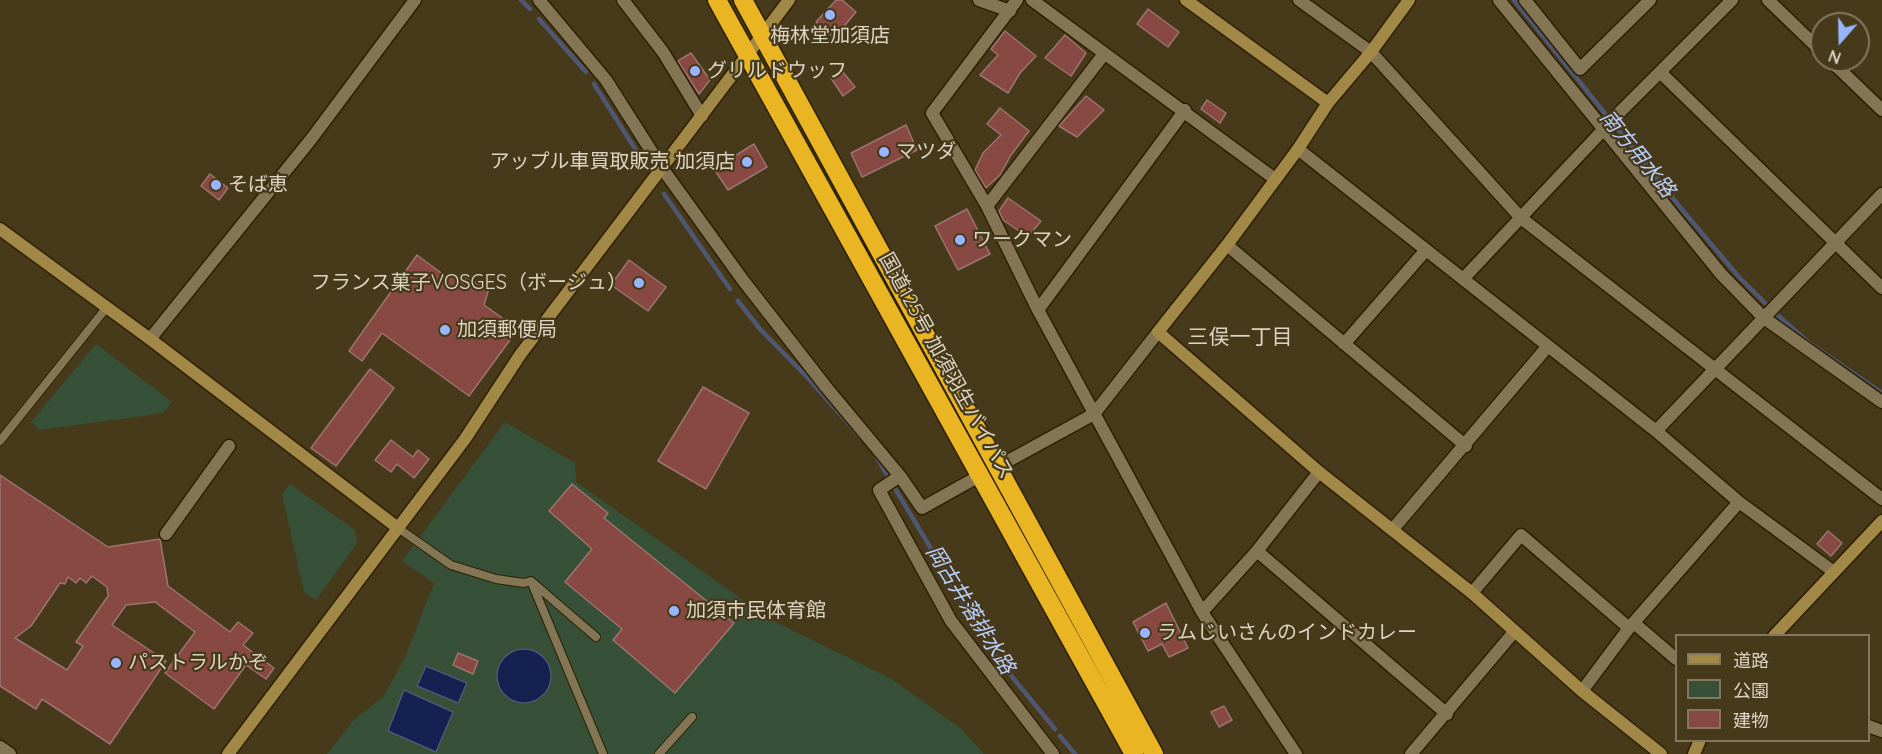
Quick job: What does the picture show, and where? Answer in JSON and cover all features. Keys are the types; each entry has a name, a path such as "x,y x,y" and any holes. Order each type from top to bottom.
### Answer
{"highway":[{"name":"国道125号 加須羽生バイパス","path":"717,0 1154,754"},
{"name":"国道125号 加須羽生バイパス","path":"743,0 1134,754"}],"street":[{"path":"150,339 312,138 415,0"},
{"path":"539,0 606,80 660,171 826,387 892,481 922,508 1094,414 1227,245 1328,103 1371,52 1409,0"},
{"path":"624,0 663,52 702,116"},
{"path":"228,754 465,439 520,355 789,0"},
{"path":"979,0 1010,11"},
{"path":"1017,0 932,113 987,206 1038,310 1202,612 1296,754"},
{"path":"1032,0 1104,54 1185,110 1275,179"},
{"path":"1299,0 1371,52 1521,218 1882,499"},
{"path":"1499,0 1720,274 1764,318 1882,402"},
{"path":"1524,0 1580,69 1650,0"},
{"path":"1618,114 1732,0"},
{"path":"1768,0 1810,40"},
{"path":"1188,1 1328,103"},
{"path":"987,206 1104,54"},
{"path":"1660,72 1882,288"},
{"path":"1842,72 1882,110"},
{"path":"1038,310 1185,110"},
{"path":"1463,279 1603,130"},
{"path":"1298,148 1656,431 1739,501 1834,572"},
{"path":"1656,431 1882,194"},
{"path":"0,229 150,339 398,528"},
{"path":"1227,245 1466,446"},
{"path":"1344,344 1426,250"},
{"path":"1158,332 1319,472 1472,593 1582,691 1661,754"},
{"path":"1393,529 1466,446 1548,346"},
{"path":"166,534 229,446"},
{"path":"1202,612 1257,550 1319,472"},
{"path":"892,481 879,490 951,621 1053,754"},
{"path":"1582,691 1632,625 1739,501"},
{"path":"1776,634 1882,521"},
{"path":"1472,593 1521,534 1675,657"},
{"path":"1257,550 1447,714"},
{"path":"1415,753 1514,632"},
{"path":"0,747 10,754"}],"lane":[{"path":"0,441 107,307"},
{"path":"398,528 451,565 496,579 524,583 531,581"},
{"path":"531,581 596,637"},
{"path":"531,581 603,754"},
{"path":"659,754 692,717"}],"green space":[{"path":"96,344 172,402 163,413 40,430 31,422"},
{"path":"505,422 575,463 576,482 773,621 890,678 960,728 984,754 327,754 354,720 384,696 405,657 434,583 402,561"},
{"path":"290,484 355,530 357,543 316,600 304,592 282,494"}],"water":[{"path":"524,649 534,651 543,657 549,666 551,676 549,686 543,695 534,701 524,703 514,701 505,695 499,686 497,676 499,666 505,657 514,651"},
{"path":"426,666 467,683 458,703 417,686"},
{"path":"404,690 453,712 436,752 388,731"}],"building":[{"path":"836,0 842,0 856,12 834,38 816,22"},
{"path":"1148,9 1179,32 1168,47 1137,24"},
{"path":"1005,31 1036,56 1020,73 1008,93 980,75 998,55 991,49"},
{"path":"1065,35 1086,53 1071,76 1045,58"},
{"path":"691,53 710,80 699,94 678,61"},
{"path":"842,71 855,87 843,96 831,78"},
{"path":"1086,96 1104,110 1077,137 1059,126"},
{"path":"1207,100 1226,113 1220,123 1201,109"},
{"path":"1000,108 1029,131 1011,155 1000,175 986,188 975,170 983,153 1001,135 987,124"},
{"name":"マツダ","path":"906,125 917,150 862,177 851,153"},
{"path":"754,144 767,167 728,190 714,169"},
{"path":"210,174 228,188 219,200 201,186"},
{"path":"1008,198 1041,221 1028,237 1003,220 999,211"},
{"path":"967,209 990,254 958,270 935,226"},
{"path":"417,255 448,278 454,274 489,288 484,305 518,329 469,396 382,333 362,361 349,351"},
{"path":"629,260 666,287 648,311 611,285"},
{"path":"370,369 394,388 336,466 311,448"},
{"path":"703,387 749,413 706,489 658,461"},
{"path":"391,440 413,457 418,450 429,459 414,478 397,464 391,472 375,460"},
{"path":"0,475 108,547 160,539 168,586 230,632 238,622 253,633 243,645 274,668 266,679 246,665 214,709 165,673 195,632 155,602 126,605 112,625 166,661 110,744 42,699 36,709 0,686","holes":["92,576 107,587 108,596 76,642 83,646 67,670 15,638 31,626 60,583 65,584 68,577 76,583 80,578 86,583"]},
{"path":"572,484 608,513 604,518 734,623 675,693 613,640 622,629 565,582 592,549 549,511"},
{"path":"1828,531 1842,543 1831,556 1817,544"},
{"path":"1166,603 1188,648 1169,657 1162,644 1148,651 1133,622"},
{"path":"458,653 478,661 473,674 453,665"},
{"path":"1224,706 1232,720 1219,727 1211,712"}],"waterway":[{"name":"岡古井落排水路","path":"521,0 530,9"},
{"name":"南方用水路","path":"1514,0 1684,212 1739,277 1765,303"},
{"name":"岡古井落排水路","path":"539,19 586,72"},
{"name":"岡古井落排水路","path":"594,84 646,166"},
{"name":"岡古井落排水路","path":"664,194 730,289"},
{"name":"岡古井落排水路","path":"738,301 760,329 808,378 863,440"},
{"name":"南方用水路","path":"1774,312 1808,342 1882,393"},
{"name":"岡古井落排水路","path":"876,456 888,477"},
{"name":"岡古井落排水路","path":"893,485 995,656 1055,729"},
{"name":"岡古井落排水路","path":"1060,736 1075,754"}],"place":[{"name":"梅林堂加須店","path":"830,15"},
{"name":"グリルドウッフ","path":"695,71"},
{"name":"マツダ","path":"884,152"},
{"name":"アップル車買取販売 加須店","path":"747,162"},
{"name":"そば恵","path":"216,185"},
{"name":"ワークマン","path":"960,240"},
{"name":"フランス菓子VOSGES（ボージュ）","path":"639,283"},
{"name":"加須郵便局","path":"445,330"},
{"name":"加須市民体育館","path":"674,611"},
{"name":"ラムじいさんのインドカレー","path":"1145,633"},
{"name":"パストラルかぞ","path":"116,663"}],"district":[{"name":"三俣一丁目","path":"1240,338"}]}
